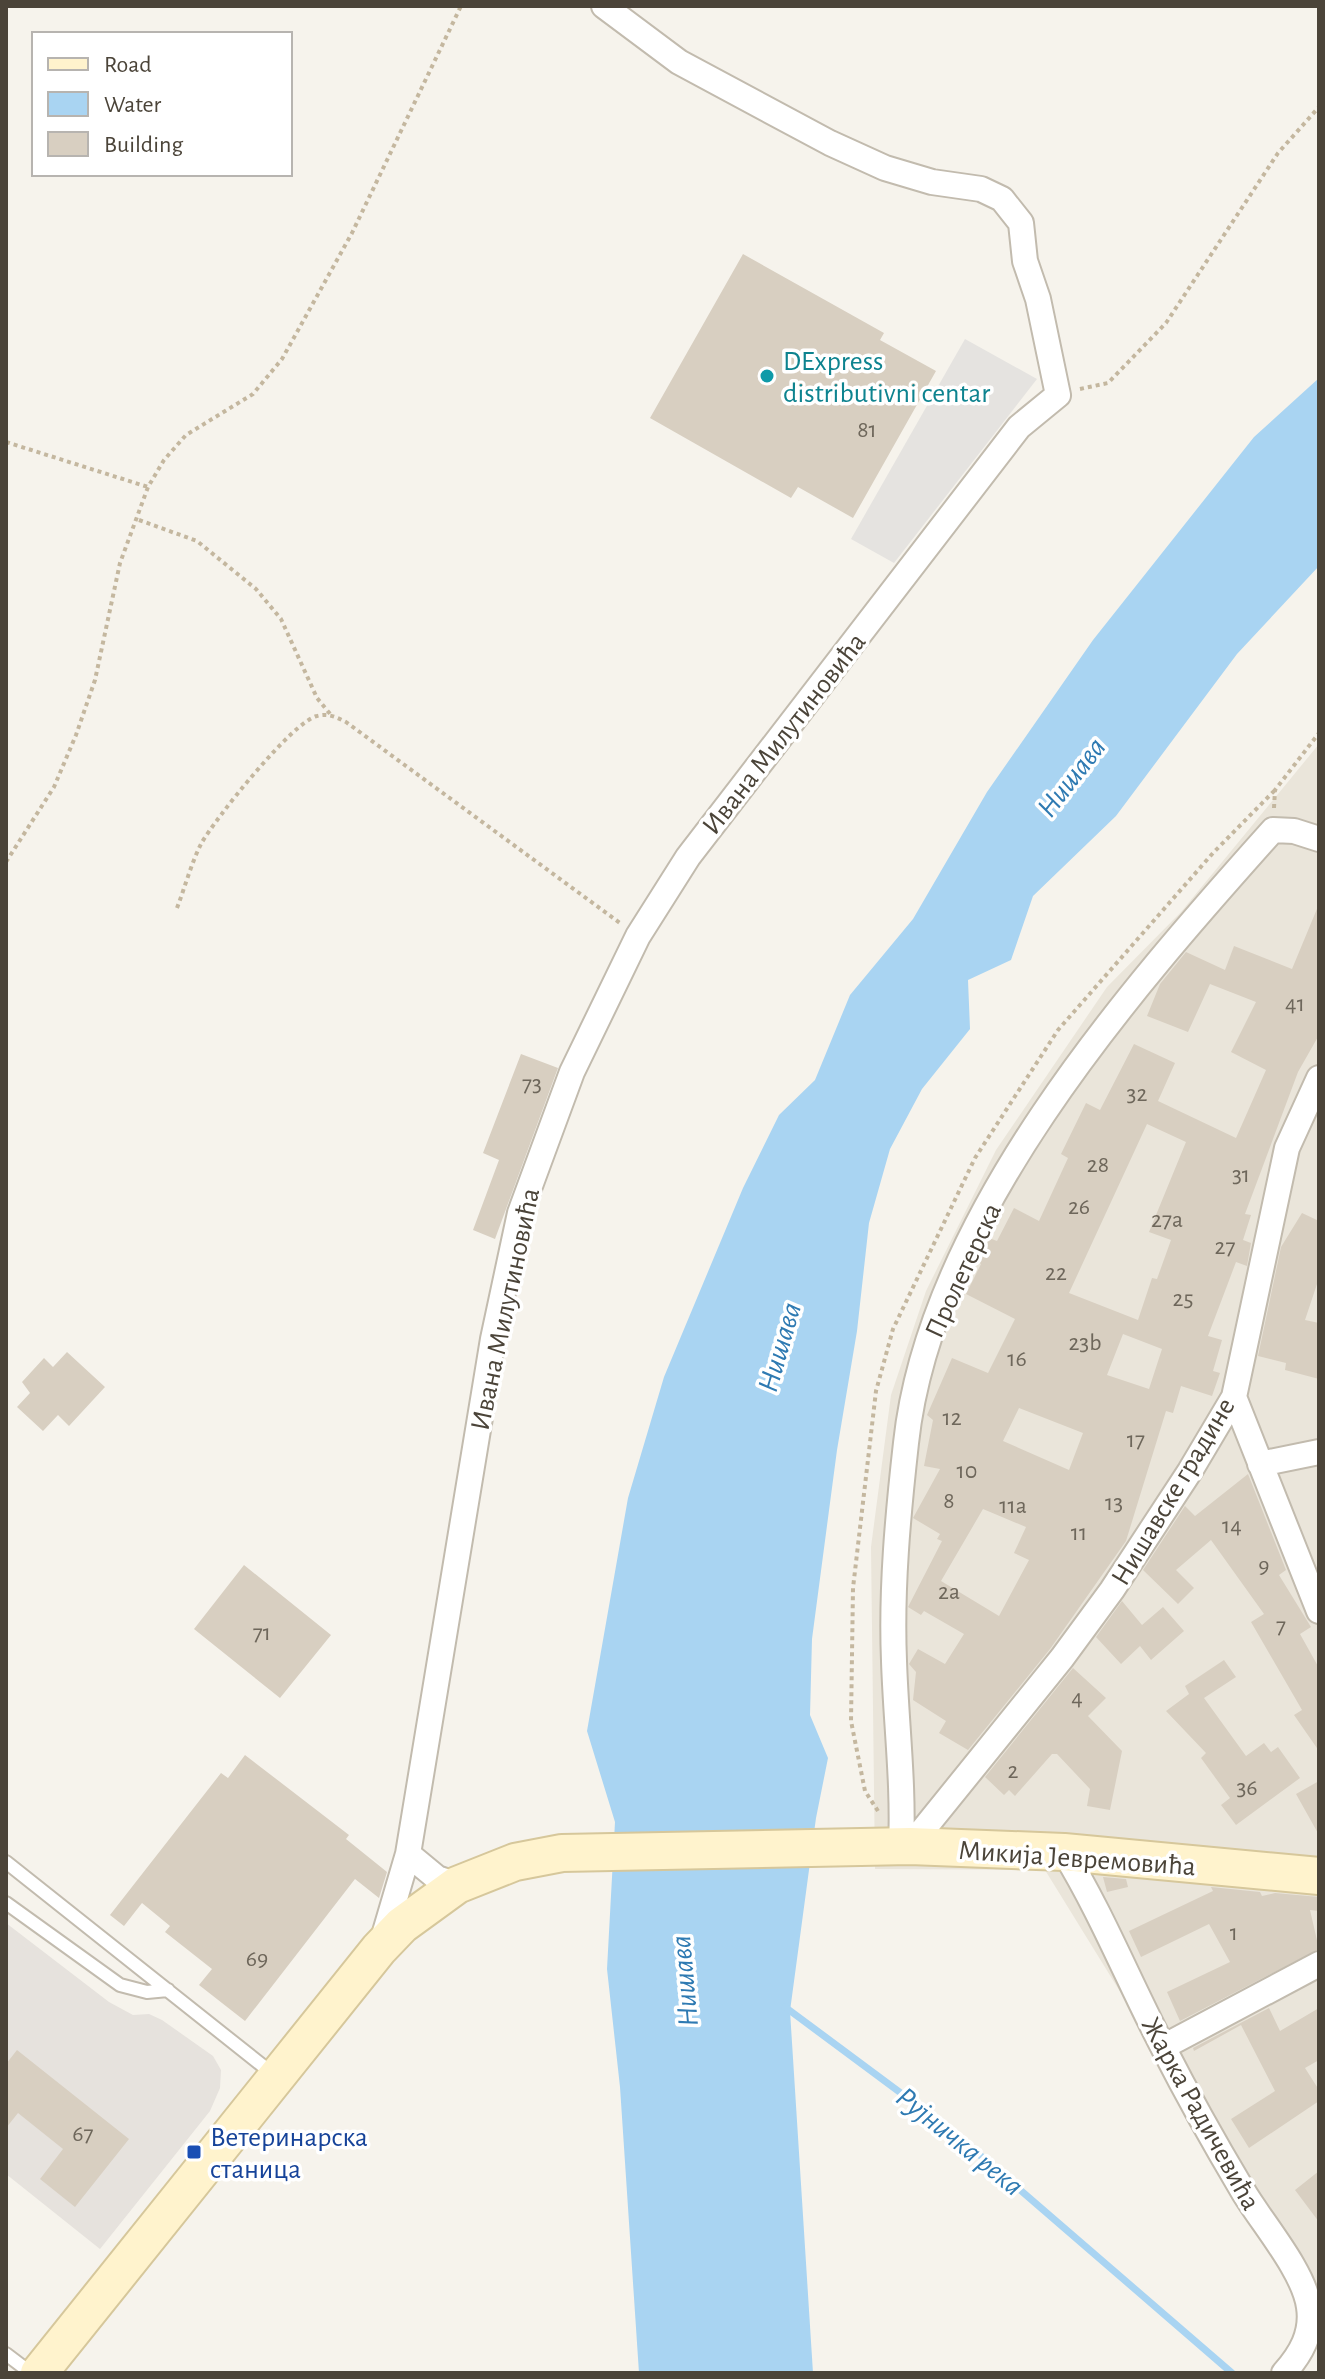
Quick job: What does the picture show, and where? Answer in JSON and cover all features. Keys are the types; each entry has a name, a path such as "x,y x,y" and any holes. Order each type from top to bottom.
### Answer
{"street":[{"path":"604,6 679,62 830,143 885,168 932,182 981,189 1002,199 1021,223 1025,261 1038,299 1058,395"},
{"name":"Ивана Милутиновића","path":"379,1949 394,1911 408,1854 493,1339 520,1213 572,1072 638,936 688,857 1019,427 1058,395"},
{"path":"1273,830 1294,831 1319,839"},
{"name":"Пролетерска","path":"905,1847 894,1659 898,1552 913,1400 935,1321 972,1238 1063,1086 1159,960 1273,830"},
{"name":"Нишавске градине","path":"905,1847 1062,1658 1112,1590 1234,1397 1287,1148 1319,1078"},
{"path":"1234,1397 1319,1611"},
{"path":"1260,1464 1319,1452"},
{"name":"Ивана Милутиновића","path":"39,2373 379,1949 402,1925 457,1885 515,1862 562,1853 835,1848"},
{"name":"Микија Јевремовића","path":"835,1848 1064,1852 1319,1876"},
{"name":"Жарка Радичевића","path":"1064,1852 1085,1885 1163,2047 1243,2191 1301,2282 1314,2319 1304,2344 1284,2373"},
{"path":"408,1854 437,1878 457,1885"},
{"path":"1163,2047 1319,1964"}],"lane":[{"path":"6,1862 275,2076"},
{"path":"6,1903 120,1985 147,1992 168,1990"},
{"path":"6,2354 31,2373"}],"path":[{"path":"6,862 54,787 76,735 95,680 120,563 148,487 164,460 186,435 253,394 282,359 352,233 461,6"},
{"path":"1058,395 1108,383 1166,323 1278,153 1319,107"},
{"path":"6,442 148,487"},
{"path":"138,520 197,541 256,589 281,619 317,698 331,715 346,722 638,936"},
{"path":"177,908 201,844 228,806 299,727 314,716 331,715"},
{"path":"1273,830 1275,790 1319,733"}],"shaded area":[{"path":"965,339 1037,379 894,563 851,539"},
{"path":"1319,744 1319,2298 1243,2191 1045,1870 875,1869 871,1547 891,1395 926,1291 996,1150 1107,987 1181,912"},
{"path":"6,1923 109,2002 133,2015 149,2014 162,2020 213,2056 221,2070 220,2088 210,2111 100,2249 6,2174"}],"water":[{"name":"Нишава","path":"1319,378 1319,566 1237,654 1116,816 1033,896 1011,960 968,980 970,1029 922,1089 890,1149 869,1223 857,1331 837,1450 812,1639 810,1715 828,1758 816,1818 790,2011 813,2373 639,2373 620,2087 607,1969 615,1822 587,1731 628,1498 664,1377 743,1188 779,1115 815,1080 850,995 913,919 987,792 1093,640 1254,437"}],"building":[{"name":"DExpress distributivni centar","path":"743,254 884,333 880,340 936,371 853,518 798,487 791,498 650,418"},
{"path":"1319,904 1319,1035 1298,1072 1245,1214 1251,1215 1243,1240 1251,1243 1247,1266 1236,1262 1208,1336 1222,1340 1213,1371 1220,1373 1212,1396 1181,1386 1173,1413 1166,1411 1126,1541 1050,1649 968,1750 939,1733 946,1721 913,1700 916,1672 909,1664 918,1649 945,1664 964,1634 924,1611 921,1615 908,1607 942,1541 937,1539 940,1534 913,1518 940,1469 924,1466 933,1420 927,1415 952,1358 988,1373 1015,1319 966,1294 981,1264 978,1262 989,1238 997,1241 1014,1208 1039,1221 1068,1158 1061,1154 1086,1103 1100,1110 1134,1044 1175,1063 1158,1101 1236,1138 1266,1070 1231,1052 1256,1002 1210,984 1188,1032 1147,1016 1160,984 1186,952 1225,970 1234,946 1292,969","holes":["1147,1124 1186,1142 1149,1232 1171,1240 1157,1279 1152,1278 1138,1320 1069,1293","1123,1334 1162,1349 1149,1389 1107,1375","1019,1408 1083,1433 1069,1470 1003,1441","983,1509 1026,1527 1014,1553 1029,1560 999,1616 941,1581"]},
{"path":"521,1054 558,1068 495,1239 473,1230 499,1160 483,1153"},
{"path":"1302,1213 1319,1221 1319,1278 1305,1320 1319,1323 1319,1379 1285,1370 1286,1363 1258,1356 1281,1247"},
{"path":"67,1352 105,1387 69,1426 58,1415 43,1431 17,1407 30,1393 22,1382 44,1358 53,1367"},
{"path":"1248,1474 1286,1570 1279,1575 1311,1627 1300,1634 1319,1668 1319,1751 1294,1715 1302,1710 1251,1622 1264,1614 1211,1540 1176,1570 1194,1588 1178,1604 1143,1570 1185,1506 1195,1516"},
{"path":"244,1565 331,1635 280,1698 194,1629"},
{"path":"1122,1601 1142,1625 1163,1607 1184,1631 1151,1660 1140,1646 1121,1664 1096,1637"},
{"path":"1224,1660 1236,1677 1204,1698 1246,1756 1264,1743 1271,1752 1278,1747 1300,1778 1236,1825 1221,1805 1230,1798 1201,1758 1206,1753 1166,1711 1189,1694 1185,1686"},
{"path":"1073,1668 1106,1698 1088,1716 1122,1751 1110,1810 1087,1806 1090,1789 1057,1754 1052,1754 1015,1796 1009,1790 1004,1795 985,1777"},
{"path":"245,1755 349,1835 346,1839 387,1872 379,1898 355,1879 245,2021 199,1985 212,1969 165,1932 170,1926 142,1903 124,1926 110,1915 221,1773 228,1778"},
{"path":"1319,1781 1319,1835 1296,1794"},
{"path":"1103,1877 1126,1879 1128,1887 1107,1892"},
{"path":"1211,1887 1260,1892 1262,1896 1275,1893 1319,1897 1319,1911 1310,1910 1319,1949 1180,2021 1167,1992 1230,1962 1209,1924 1141,1957 1129,1931 1213,1891"},
{"path":"1269,2008 1280,2031 1319,2008 1319,2060 1305,2068 1319,2090 1319,2101 1249,2148 1231,2119 1275,2091 1241,2025 1194,2051 1193,2048"},
{"path":"17,2050 129,2139 75,2207 40,2179 63,2149 18,2113 6,2128 6,2064"},
{"path":"1319,2171 1319,2222 1295,2190"}],"waterway":[{"name":"Рујничка река","path":"785,2007 952,2131 1232,2373"}],"place":[{"name":"DExpress distributivni centar","path":"767,376"},
{"name":"Ветеринарска станица","path":"194,2152"}]}
